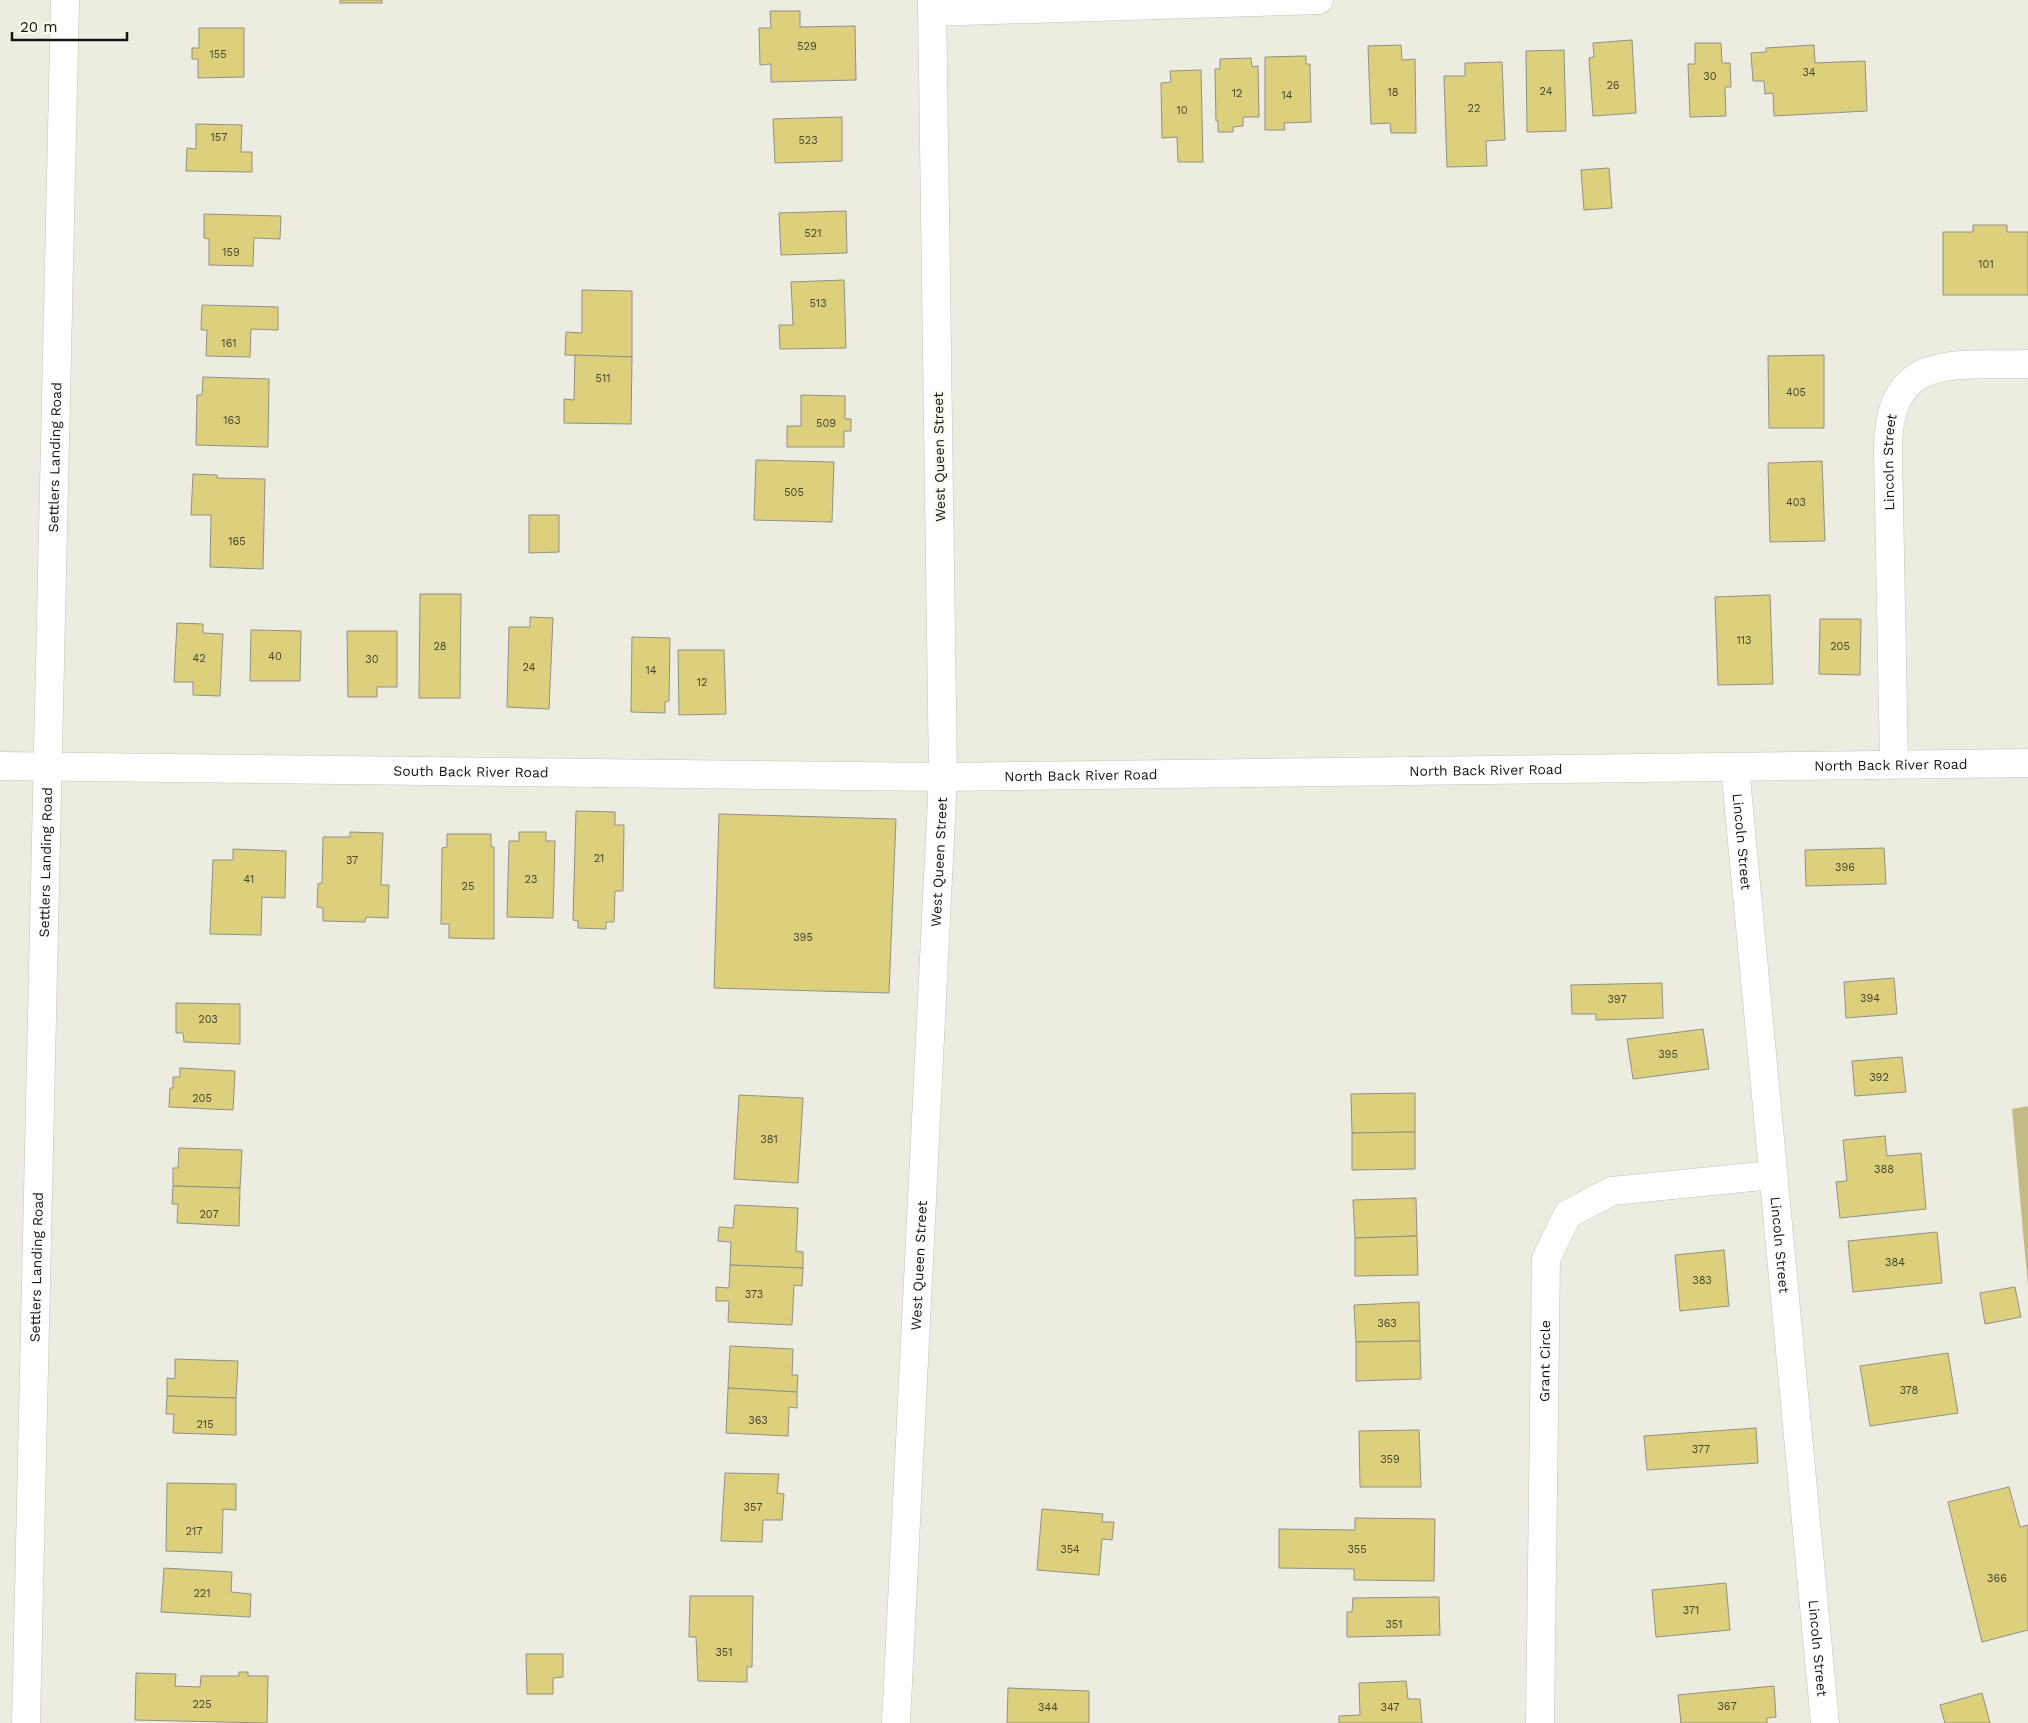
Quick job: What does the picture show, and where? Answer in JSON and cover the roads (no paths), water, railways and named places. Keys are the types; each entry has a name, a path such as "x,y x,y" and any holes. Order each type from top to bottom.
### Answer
{"street":[{"name":"Settlers Landing Road","path":"26,1723 65,0"},
{"path":"932,6 1318,0"},
{"name":"West Queen Street","path":"896,1723 943,777 932,6"},
{"name":"Lincoln Street","path":"1894,763 1888,432 1891,415 1906,385 1921,373 1941,367 2028,364"},
{"name":"North Back River Road","path":"943,777 2028,762"},
{"name":"South Back River Road","path":"0,766 943,777"},
{"name":"Lincoln Street","path":"1735,766 1825,1723"},
{"name":"Grant Circle","path":"1540,1723 1546,1258 1568,1214 1612,1191 1772,1175"}]}
